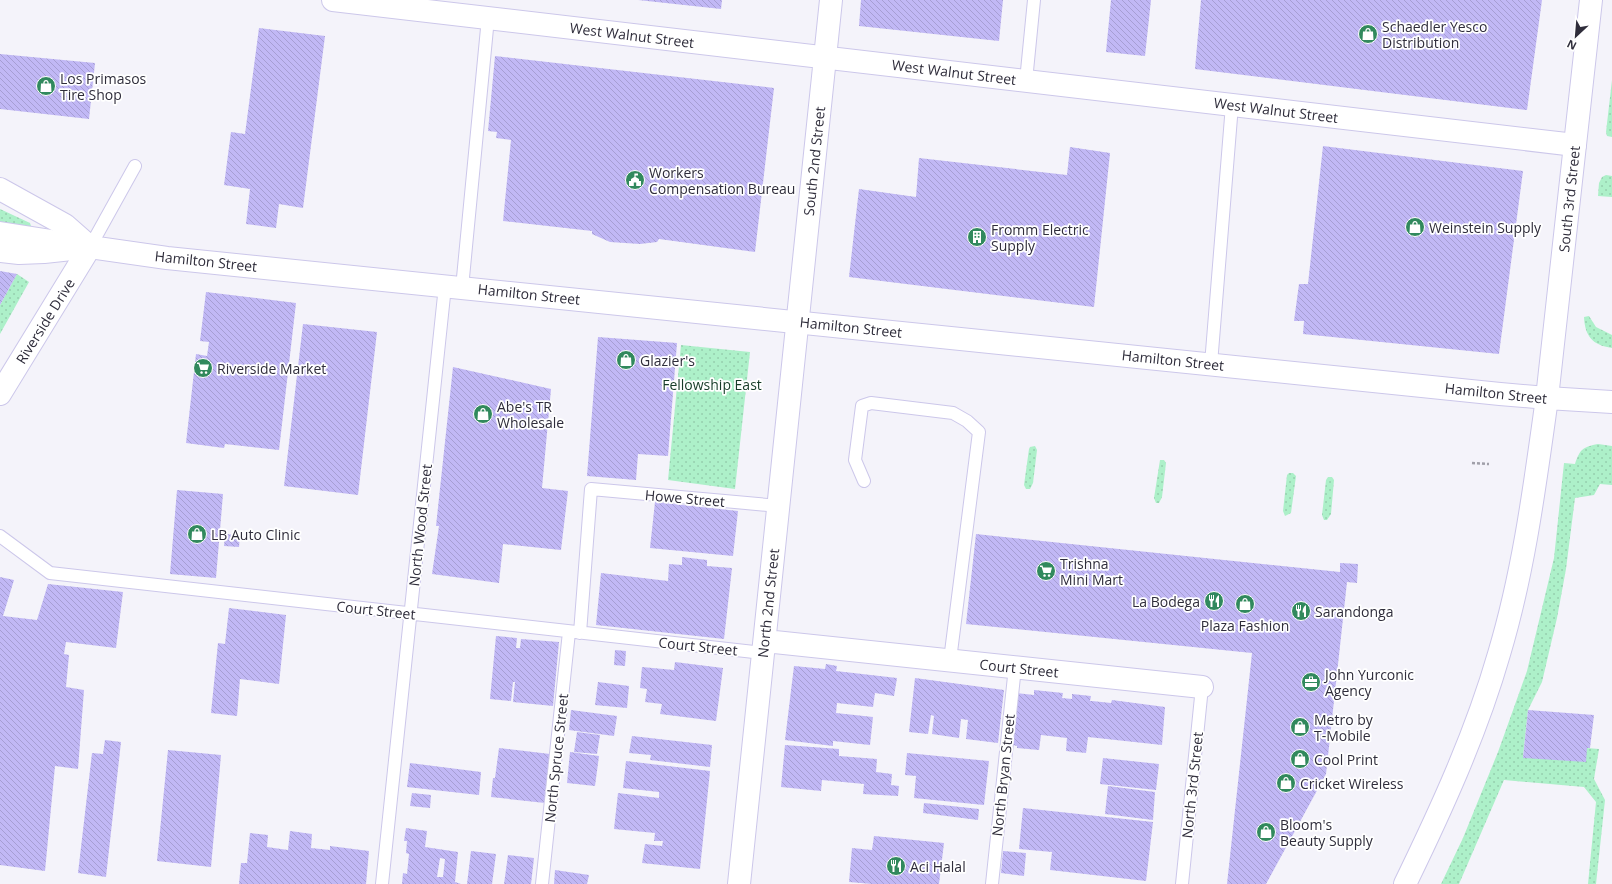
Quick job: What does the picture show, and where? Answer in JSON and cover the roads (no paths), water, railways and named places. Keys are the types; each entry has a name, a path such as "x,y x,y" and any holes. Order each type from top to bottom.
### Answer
{"street":[{"name":"West Walnut Street","path":"333,0 1575,145"},
{"name":"South 2nd Street","path":"798,322 831,0"},
{"name":"South 3rd Street","path":"1405,884 1469,744 1499,655 1515,594 1534,489 1547,398 1591,0"},
{"path":"0,189 64,225 90,247"},
{"path":"0,233 90,247"},
{"name":"Hamilton Street","path":"0,251 19,253 44,252 90,247 176,258 454,287 1547,398 1612,402"},
{"name":"Riverside Drive","path":"0,394 90,247"},
{"name":"North 2nd Street","path":"739,884 798,322"},
{"name":"Court Street","path":"764,647 950,660 1202,686"}],"lane":[{"path":"1026,81 1034,0"},
{"name":"North Wood Street","path":"382,884 411,614 488,18"},
{"path":"1211,364 1232,104"},
{"path":"90,247 135,166"},
{"path":"864,481 855,460 862,406 871,404 953,413 967,421 979,432 950,660"},
{"name":"Howe Street","path":"591,489 778,506"},
{"name":"North Spruce Street","path":"542,884 575,632 591,489"},
{"name":"Court Street","path":"0,536 50,573 575,632 764,647"},
{"name":"North Bryan Street","path":"992,884 1014,667"},
{"name":"North 3rd Street","path":"1182,884 1202,686"}],"place":[{"name":"Schaedler Yesco Distribution","path":"1368,34"},
{"name":"Los Primasos Tire Shop","path":"46,86"},
{"name":"Workers Compensation Bureau","path":"635,180"},
{"name":"Weinstein Supply","path":"1415,227"},
{"name":"Fromm Electric Supply","path":"977,237"},
{"name":"Glazier's","path":"626,360"},
{"name":"Riverside Market","path":"203,368"},
{"name":"Abe's TR Wholesale","path":"483,414"},
{"name":"LB Auto Clinic","path":"197,534"},
{"name":"Trishna Mini Mart","path":"1046,571"},
{"name":"La Bodega","path":"1214,601"},
{"name":"Plaza Fashion","path":"1245,604"},
{"name":"Sarandonga","path":"1301,611"},
{"name":"John Yurconic Agency","path":"1311,682"},
{"name":"Metro by T-Mobile","path":"1300,727"},
{"name":"Cool Print","path":"1300,759"},
{"name":"Cricket Wireless","path":"1286,783"},
{"name":"Bloom's Beauty Supply","path":"1266,832"},
{"name":"Aci Halal","path":"896,866"}],"park label":[{"name":"Fellowship East","path":"712,384"}]}
